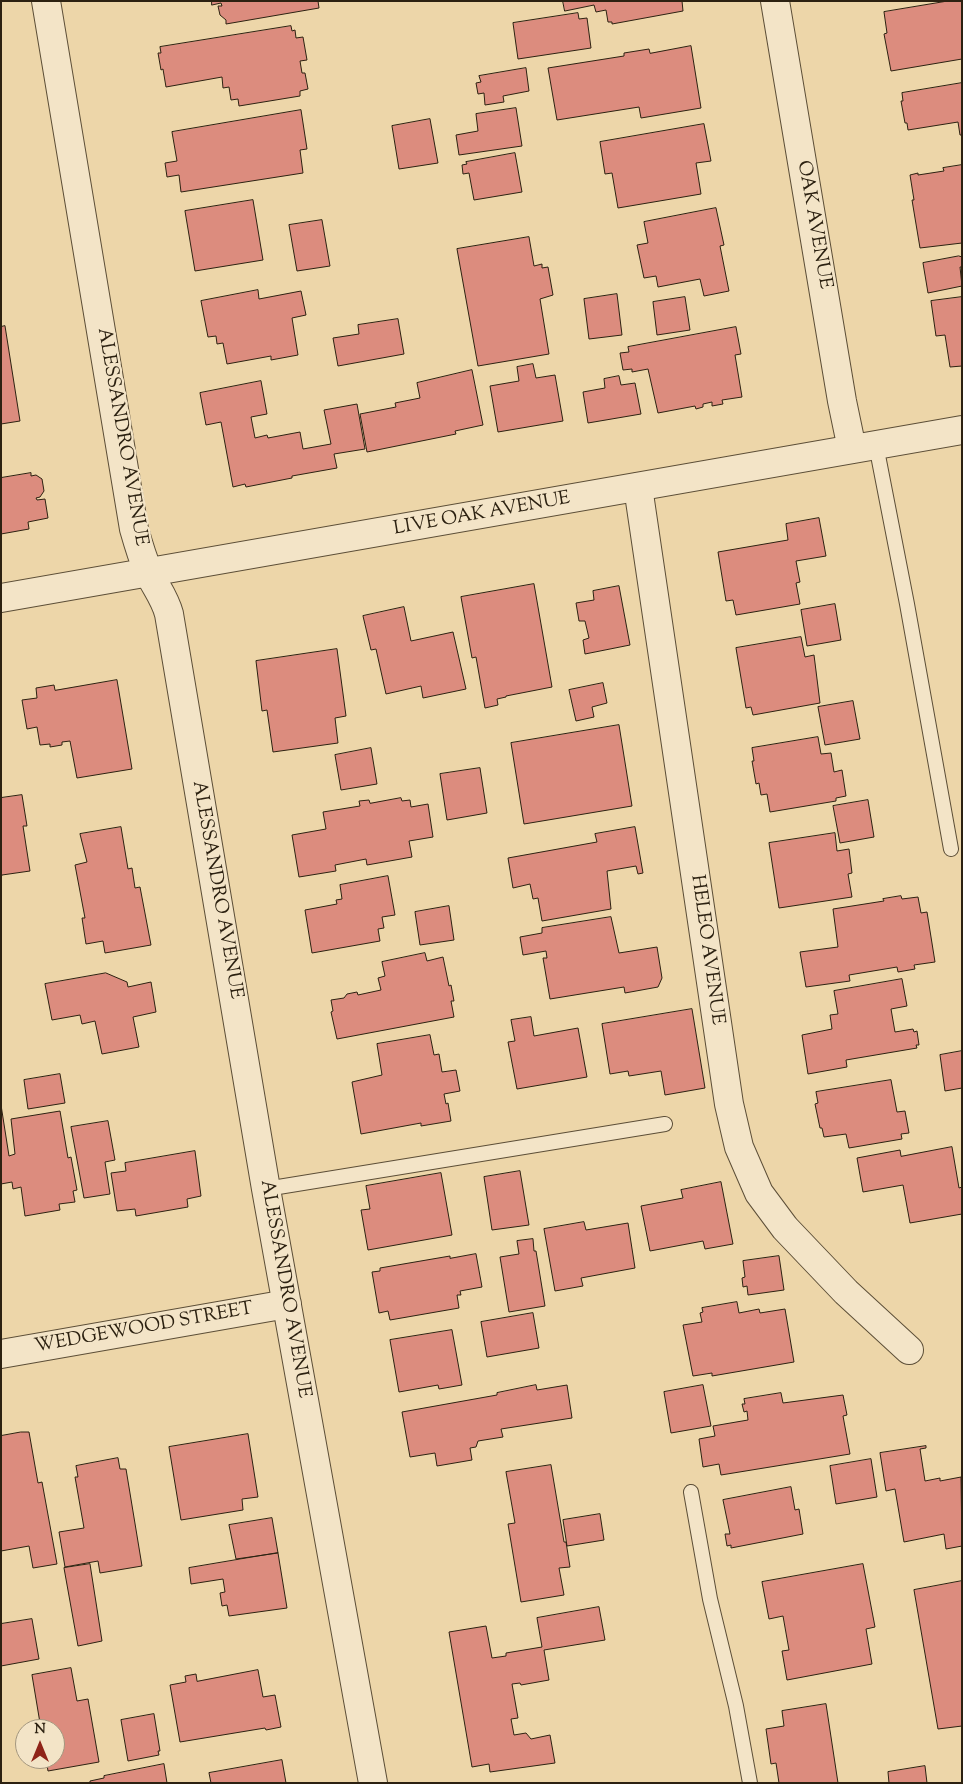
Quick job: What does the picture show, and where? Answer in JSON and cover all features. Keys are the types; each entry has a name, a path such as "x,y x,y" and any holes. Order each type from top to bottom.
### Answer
{"street":[{"name":"ALESSANDRO AVENUE","path":"46,1 134,529 148,572 167,605 169,614 266,1189 373,1783"},
{"name":"OAK AVENUE","path":"775,1 842,401 864,447"},
{"name":"LIVE OAK AVENUE","path":"1,598 962,430"},
{"name":"HELEO AVENUE","path":"638,487 729,1104 739,1147 759,1193 785,1228 846,1292 910,1350"},
{"name":"WEDGEWOOD STREET","path":"1,1354 287,1304"}],"lane":[{"path":"864,447 907,604 952,849"},
{"path":"266,1189 665,1124"},
{"path":"691,1492 710,1599 736,1706 750,1783"}],"building":[{"path":"212,1 318,1 319,8 226,24 226,20 220,15 218,6 222,6 221,3 212,5"},
{"path":"563,1 682,1 683,11 612,24 612,22 608,22 606,10 596,12 594,5 565,11"},
{"path":"948,1 962,1 962,59 891,71 884,34 887,33 884,12"},
{"path":"578,13 579,19 587,18 591,48 518,59 513,23"},
{"path":"291,26 292,31 295,30 296,38 303,37 307,60 300,61 302,73 305,73 308,89 300,91 300,96 239,106 238,99 231,100 229,87 223,88 222,77 166,87 158,53 161,53 160,47"},
{"path":"691,46 701,108 641,118 639,107 557,120 548,68 624,56 624,53 649,49 650,53"},
{"path":"526,68 529,91 503,96 504,102 485,105 484,93 478,94 476,83 481,82 479,76"},
{"path":"962,83 962,135 960,135 958,122 908,130 901,101 903,101 902,93"},
{"path":"516,108 522,146 459,155 456,135 478,131 476,114"},
{"path":"301,110 307,149 300,150 303,173 181,192 179,175 167,177 165,163 177,161 172,132"},
{"path":"430,119 438,163 399,169 392,126"},
{"path":"704,124 711,161 696,163 701,194 618,208 612,173 605,174 600,142"},
{"path":"515,153 522,192 474,200 469,173 463,174 462,165 467,164 466,162"},
{"path":"962,165 962,243 920,248 910,175 944,171 943,168"},
{"path":"253,200 263,260 195,271 185,211"},
{"path":"716,208 724,245 720,246 729,291 704,296 700,279 658,287 656,276 644,278 637,245 648,243 644,222"},
{"path":"322,220 330,266 297,271 289,225"},
{"path":"529,237 534,266 542,264 542,268 548,267 553,295 540,299 549,354 478,366 457,249"},
{"path":"962,257 962,267 960,267 962,286 928,293 923,263"},
{"path":"258,290 259,299 301,291 306,315 292,318 298,355 271,360 271,356 227,364 223,343 217,344 216,336 208,337 201,301"},
{"path":"617,294 622,335 589,339 584,299"},
{"path":"685,297 690,330 657,335 653,302"},
{"path":"962,297 962,366 950,367 945,335 936,336 931,301"},
{"path":"398,319 404,354 338,366 333,338 359,334 358,325"},
{"path":"5,326 20,421 1,424 1,327"},
{"path":"736,327 741,354 735,355 742,397 722,400 723,404 712,406 712,402 703,404 703,407 696,409 695,406 658,413 648,369 632,372 632,369 623,370 620,353 629,352 628,347"},
{"path":"533,364 536,378 555,375 563,421 498,432 490,386 519,381 517,367"},
{"path":"472,370 483,425 455,431 456,434 367,452 360,414 396,407 395,403 420,398 417,383"},
{"path":"619,376 621,385 635,383 641,414 588,423 583,392 605,388 604,379"},
{"path":"261,381 267,414 251,417 255,438 267,435 268,438 300,432 303,449 331,444 324,410 357,404 365,449 334,454 337,468 246,487 245,484 233,487 221,422 206,425 200,393"},
{"path":"31,473 31,476 36,475 42,479 44,491 40,497 36,498 37,500 45,499 48,518 28,522 29,529 1,534 1,478"},
{"path":"819,518 826,556 796,561 800,582 796,583 800,604 736,615 733,600 726,601 718,552 788,540 786,524"},
{"path":"534,584 552,687 506,696 497,699 498,705 485,708 476,657 472,658 461,597"},
{"path":"619,586 630,645 585,654 583,640 589,638 585,621 579,621 576,603 594,600 593,591"},
{"path":"835,604 841,640 807,646 801,610"},
{"path":"404,607 411,641 453,632 466,689 423,698 421,686 386,694 376,649 371,650 363,616"},
{"path":"801,637 805,657 814,655 820,703 753,715 751,707 746,708 736,648"},
{"path":"337,649 346,716 335,718 338,743 273,752 267,710 262,711 256,661"},
{"path":"117,680 132,769 77,778 70,741 62,742 62,745 50,747 50,744 40,745 37,727 27,729 22,700 37,698 36,688 54,685 55,690"},
{"path":"603,683 607,703 592,707 594,717 576,721 569,690"},
{"path":"853,701 860,739 825,745 818,707"},
{"path":"619,725 632,806 524,824 511,743"},
{"path":"818,737 821,754 831,753 834,772 842,770 846,796 836,798 836,801 770,812 767,794 761,795 759,783 756,784 752,748"},
{"path":"371,748 377,784 341,790 335,755"},
{"path":"480,768 487,813 447,820 440,774"},
{"path":"22,795 27,826 23,826 30,871 2,875 1,877 1,798"},
{"path":"401,798 402,801 410,800 411,807 428,804 433,837 409,841 412,857 367,865 366,859 335,865 336,871 299,877 292,835 326,829 323,812 360,806 359,801 369,800 370,803"},
{"path":"868,800 874,837 840,843 833,806"},
{"path":"121,827 128,869 132,868 135,888 140,887 151,945 105,953 103,941 86,944 82,918 85,918 75,865 87,862 80,834"},
{"path":"635,827 643,873 638,874 636,866 607,871 611,909 542,921 538,898 533,899 530,884 513,888 508,858 597,842 595,834"},
{"path":"835,833 837,851 849,849 852,873 848,874 852,897 779,908 769,843"},
{"path":"388,876 395,915 382,917 384,928 378,929 380,941 312,953 305,910 337,904 336,900 342,899 340,885"},
{"path":"901,896 902,899 918,897 921,913 927,912 935,962 914,965 915,969 898,972 897,967 849,975 850,981 806,987 800,952 838,947 833,909 884,901 883,899"},
{"path":"449,906 454,940 420,945 415,912"},
{"path":"611,917 619,953 657,947 662,978 658,987 625,993 624,987 550,999 543,958 547,958 546,951 523,955 520,937 542,933 542,928"},
{"path":"425,953 427,961 443,957 454,1001 451,1001 454,1017 337,1039 331,1012 333,1011 331,1000 344,998 347,994 357,992 358,995 381,990 378,978 385,976 382,962"},
{"path":"106,973 127,982 128,987 151,982 156,1012 133,1017 139,1047 102,1054 95,1021 82,1024 80,1015 52,1020 45,984"},
{"path":"902,979 907,1006 891,1009 895,1032 913,1029 914,1032 917,1031 919,1045 916,1045 917,1048 846,1060 847,1067 808,1074 802,1035 832,1029 830,1015 838,1014 834,991"},
{"path":"692,1009 705,1088 665,1095 661,1071 629,1076 628,1071 610,1074 602,1024"},
{"path":"531,1017 534,1036 578,1028 587,1077 517,1089 508,1042 515,1041 511,1020"},
{"path":"430,1035 434,1055 439,1054 442,1072 456,1070 460,1091 444,1094 446,1104 448,1103 451,1121 421,1126 421,1123 361,1134 352,1082 382,1075 377,1044"},
{"path":"962,1051 962,1088 945,1091 940,1055"},
{"path":"60,1074 65,1103 28,1109 24,1080"},
{"path":"891,1080 897,1112 905,1111 909,1133 901,1134 902,1139 849,1148 846,1134 824,1137 815,1104 818,1103 816,1092"},
{"path":"1,1105 9,1156 15,1154 11,1119 60,1111 68,1158 71,1157 77,1190 73,1191 75,1202 59,1204 60,1210 25,1216 21,1187 13,1189 12,1182 1,1184"},
{"path":"108,1121 115,1160 105,1162 110,1194 84,1198 71,1127"},
{"path":"952,1147 959,1188 962,1187 962,1214 910,1223 903,1185 863,1192 857,1158 900,1150 901,1156"},
{"path":"195,1151 201,1196 187,1199 188,1207 136,1216 135,1209 117,1211 111,1173 126,1171 125,1163"},
{"path":"520,1171 529,1225 492,1230 484,1177"},
{"path":"441,1173 452,1235 368,1250 361,1210 370,1209 366,1186"},
{"path":"721,1182 733,1244 705,1249 703,1241 650,1251 641,1206 683,1198 681,1190"},
{"path":"584,1222 586,1230 628,1223 635,1268 581,1278 583,1286 555,1291 544,1229"},
{"path":"533,1239 545,1306 509,1312 500,1257 519,1254 517,1241"},
{"path":"476,1254 482,1287 460,1291 461,1295 457,1295 459,1308 390,1320 388,1311 379,1313 372,1272 380,1271 380,1268 450,1256 450,1258"},
{"path":"779,1256 784,1290 748,1295 747,1286 743,1287 742,1278 745,1277 743,1261"},
{"path":"737,1302 739,1313 759,1309 760,1313 785,1309 794,1362 712,1376 712,1373 693,1376 683,1325 702,1322 700,1313 703,1312 702,1308"},
{"path":"533,1313 539,1348 487,1357 481,1322"},
{"path":"452,1330 462,1385 439,1389 438,1385 399,1392 390,1340"},
{"path":"536,1385 537,1390 567,1385 572,1418 501,1429 503,1437 478,1441 476,1447 470,1448 472,1460 437,1466 435,1453 410,1457 402,1412 497,1395 497,1393"},
{"path":"703,1385 711,1426 671,1433 664,1392"},
{"path":"781,1393 783,1403 843,1395 847,1415 843,1416 850,1454 721,1475 719,1464 703,1467 699,1439 715,1436 713,1426 748,1420 747,1411 744,1412 742,1404 745,1404 744,1399"},
{"path":"29,1432 38,1483 42,1482 57,1564 33,1568 29,1546 1,1551 1,1436"},
{"path":"248,1434 258,1497 242,1499 243,1510 181,1520 169,1447"},
{"path":"926,1446 926,1448 920,1449 925,1481 940,1478 940,1481 961,1477 962,1546 946,1549 944,1534 904,1542 895,1489 886,1491 880,1453"},
{"path":"118,1458 120,1469 126,1469 142,1566 100,1573 98,1561 65,1567 59,1532 84,1528 75,1477 78,1477 76,1466"},
{"path":"871,1459 877,1497 836,1504 830,1466"},
{"path":"551,1465 570,1567 559,1568 564,1595 521,1602 508,1524 515,1523 506,1472"},
{"path":"791,1487 795,1510 799,1509 803,1534 731,1548 731,1545 727,1546 725,1534 730,1534 723,1500"},
{"path":"600,1514 604,1540 567,1546 563,1520"},
{"path":"272,1518 278,1553 236,1559 229,1525"},
{"path":"278,1553 287,1608 229,1616 227,1605 222,1606 220,1593 225,1592 223,1579 191,1584 189,1568"},
{"path":"90,1564 102,1641 78,1646 64,1568"},
{"path":"863,1564 875,1627 866,1629 872,1664 787,1680 782,1651 789,1650 783,1616 769,1619 762,1582"},
{"path":"962,1581 962,1726 938,1729 914,1590"},
{"path":"599,1607 605,1640 544,1650 549,1680 521,1685 520,1683 512,1684 518,1718 511,1719 514,1735 526,1733 531,1739 550,1735 555,1763 490,1772 489,1764 472,1767 449,1632 486,1626 492,1658 506,1656 506,1653 542,1647 537,1618"},
{"path":"32,1619 39,1659 1,1666 1,1624"},
{"path":"71,1668 77,1701 88,1699 99,1762 65,1768 65,1719 39,1719 32,1675"},
{"path":"258,1670 263,1697 275,1695 281,1727 180,1742 170,1685 186,1682 185,1676 196,1674 197,1681"},
{"path":"826,1704 838,1783 779,1783 776,1763 771,1764 766,1729 784,1726 782,1711"},
{"path":"154,1714 159,1755 128,1761 121,1720"},
{"path":"282,1760 286,1783 211,1783 209,1773"},
{"path":"164,1764 167,1783 90,1783 90,1781 104,1778 104,1776"},
{"path":"925,1766 927,1783 889,1783 888,1772"}]}
